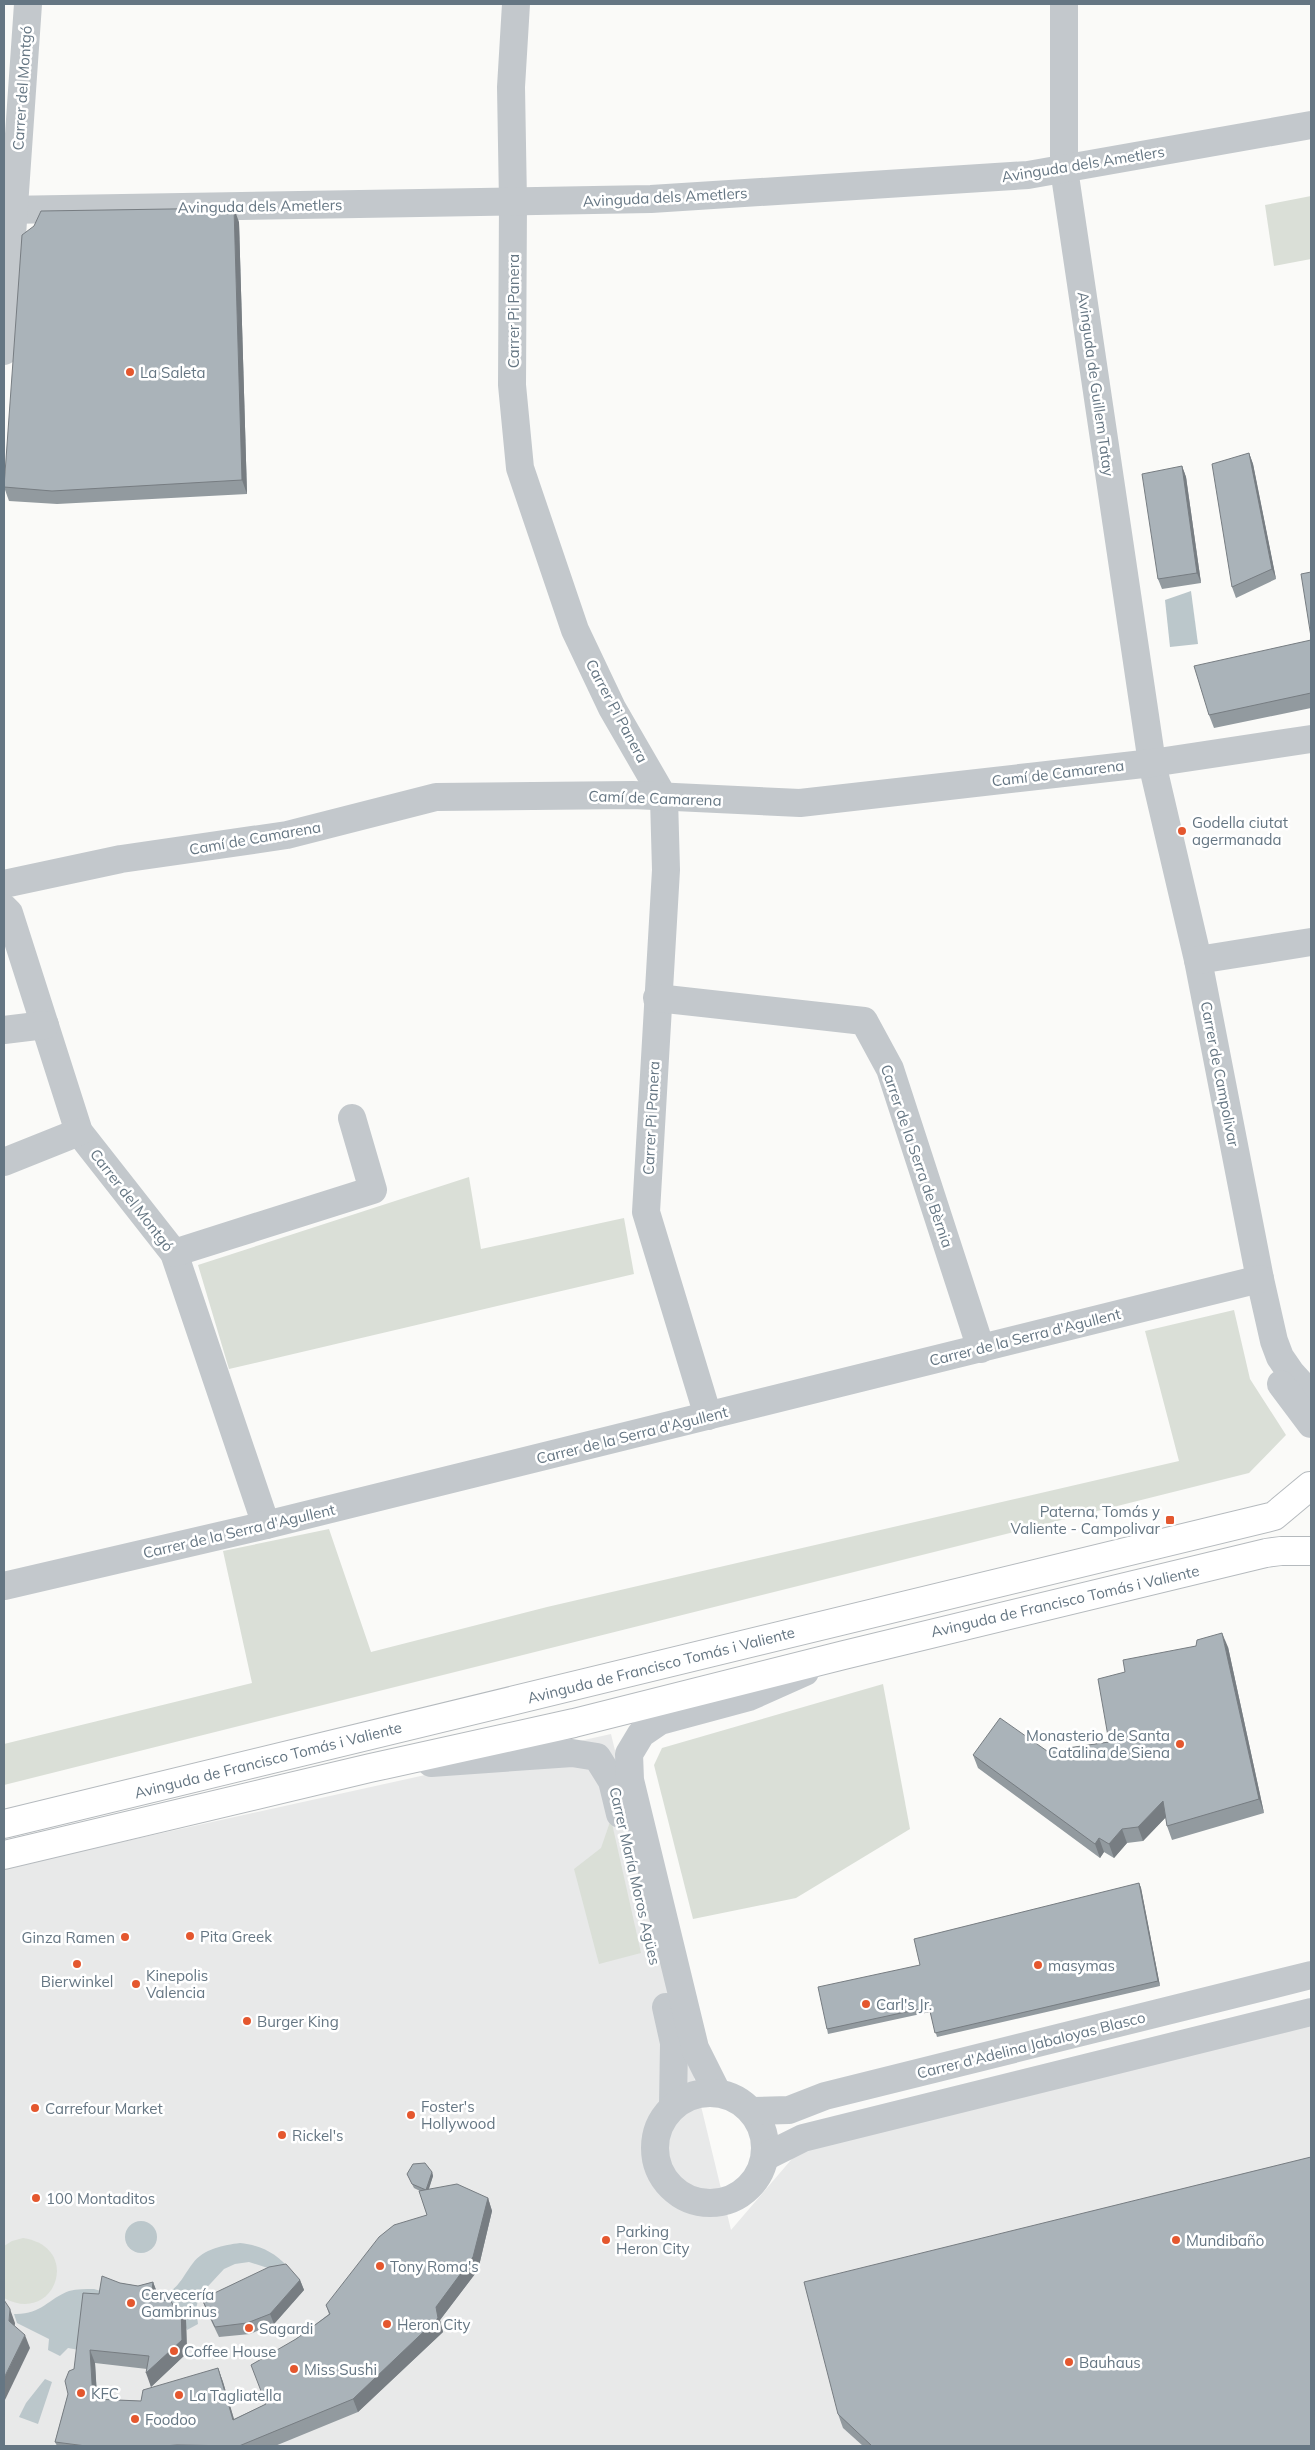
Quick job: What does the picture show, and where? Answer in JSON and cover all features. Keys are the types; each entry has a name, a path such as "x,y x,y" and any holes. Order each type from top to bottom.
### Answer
{"main road":[{"path":"1311,1485 1311,1514"},
{"name":"Avinguda de Francisco Tomás i Valiente","path":"4,1824 1274,1516 1311,1485"},
{"name":"Avinguda de Francisco Tomás i Valiente","path":"4,1856 370,1768 574,1723 844,1654 1266,1553 1281,1550 1311,1551"}],"street":[{"name":"Carrer del Montgó","path":"4,351 9,210 28,4"},
{"name":"Carrer Pi Panera","path":"516,4 510,88 513,202 512,385 520,468 575,630 612,708 664,798 666,870 657,998 646,1212 708,1416"},
{"name":"Avinguda de Guillem Tatay","path":"1064,4 1064,169 1152,763 1168,833"},
{"name":"Avinguda dels Ametlers","path":"9,210 651,199 1028,175 1311,125"},
{"name":"Camí de Camarena","path":"4,884 121,859 287,835 436,797 633,795 664,798 800,803 1152,763 1311,739"},
{"name":"Carrer de Campolivar","path":"1168,833 1198,960 1268,1316 1280,1357 1299,1383 1311,1395"},
{"name":"Carrer del Montgó","path":"4,908 9,913 79,1132 174,1252 266,1525"},
{"path":"1198,960 1311,942"},
{"name":"Carrer de la Serra de Bèrnia","path":"657,998 864,1021 890,1069 981,1349"},
{"path":"4,1030 44,1024"},
{"path":"174,1252 373,1190 352,1118"},
{"path":"4,1162 79,1132"},
{"name":"Carrer de la Serra d'Agullent","path":"4,1586 266,1525 1260,1279"},
{"name":"Carrer de Campolivar","path":"1268,1316 1265,1346 1268,1364 1311,1424"},
{"name":"Carrer María Moros Agües","path":"717,2092 695,2048 630,1780 629,1754 641,1734 660,1721 749,1697 844,1654"},
{"name":"Carrer María Moros Agües","path":"370,1768 572,1753 598,1757 612,1781 674,2043 673,2106"},
{"name":"Carrer d'Adelina Jabaloyas Blasco","path":"757,2118 789,2110 825,2096 1311,1975"},
{"name":"Carrer d'Adelina Jabaloyas Blasco","path":"757,2118 805,2119 1311,1995"},
{"path":"765,2157 803,2138 1311,2012"},
{"path":"717,2092 736,2099 757,2118 765,2157 758,2177 744,2192 725,2202 706,2204 686,2198 670,2187 659,2171 654,2148 660,2125 673,2106 694,2095 717,2092"}],"shaded area":[{"path":"1311,196 1311,259 1274,266 1265,205"},
{"path":"1191,591 1198,644 1170,647 1165,600"},
{"path":"469,1177 481,1249 624,1218 634,1274 229,1369 198,1265"},
{"path":"1234,1310 1250,1379 1286,1435 1249,1473 4,1785 4,1744 252,1683 223,1551 329,1529 371,1652 547,1607 1179,1461 1145,1331"},
{"path":"883,1684 910,1829 796,1898 693,1919 654,1765 662,1748"},
{"name":"Heron City","path":"611,1734 731,2230 803,2146 1311,2022 1311,2446 4,2446 4,1868"},
{"path":"611,1819 641,1953 599,1964 574,1869 601,1848"},
{"path":"141,2221 147,2222 152,2226 156,2231 156,2243 152,2248 147,2252 141,2253 135,2252 130,2248 126,2243 125,2237 126,2231 130,2226 135,2222"},
{"path":"23,2238 42,2244 53,2255 57,2268 55,2282 48,2294 37,2302 22,2304 4,2298 4,2246 12,2241"},
{"path":"240,2243 268,2251 275,2255 291,2271 271,2269 249,2262 235,2264 224,2269 199,2296 196,2309 198,2324 187,2330 179,2312 158,2309 160,2296 176,2287 197,2258 214,2248"},
{"path":"94,2289 101,2291 79,2350 68,2348 60,2356 48,2350 49,2339 17,2323 14,2314 31,2312 69,2291"},
{"path":"45,2379 52,2382 38,2424 19,2417 26,2403"}],"building":[{"name":"La Saleta","path":"234,208 242,480 52,491 4,487 22,235 34,226 41,211"},
{"path":"1249,453 1272,569 1232,587 1212,464"},
{"path":"1182,466 1197,573 1158,579 1142,474"},
{"path":"1311,572 1311,637 1301,574"},
{"path":"1311,640 1311,693 1209,715 1194,666"},
{"name":"Monasterio de Santa Catalina de Siena","path":"1222,1633 1259,1799 1167,1826 1163,1801 1138,1827 1122,1829 1109,1844 1099,1838 1095,1844 973,1755 1000,1718 1047,1751 1109,1742 1098,1679 1125,1672 1123,1660 1196,1646 1197,1640"},
{"name":"masymas","path":"1139,1883 1158,1981 935,2033 929,2007 827,2029 818,1987 920,1965 914,1939"},
{"name":"Bauhaus","path":"1311,2157 1311,2446 872,2446 838,2414 804,2282"},
{"path":"425,2163 432,2172 426,2190 412,2184 407,2174 413,2164"},
{"name":"Heron City","path":"457,2184 488,2198 473,2257 436,2307 438,2318 353,2399 239,2446 86,2446 55,2442 68,2394 65,2381 69,2371 74,2369 83,2293 99,2294 102,2276 120,2283 138,2286 153,2282 151,2299 171,2301 175,2309 181,2307 182,2340 146,2373 149,2356 90,2350 93,2399 141,2401 143,2390 218,2368 233,2420 266,2404 251,2365 296,2339 330,2314 326,2305 379,2237 394,2225 427,2215 419,2191"},
{"path":"286,2264 300,2280 270,2314 247,2323 215,2327 202,2299 269,2267"},
{"path":"4,2300 10,2309 9,2321 25,2335 4,2378"}],"place":[{"name":"La Saleta","path":"130,372"},
{"name":"Godella ciutat agermanada","path":"1182,831"},
{"name":"Paterna, Tomás y Valiente - Campolivar","path":"1170,1520"},
{"name":"Monasterio de Santa Catalina de Siena","path":"1180,1744"},
{"name":"Pita Greek","path":"190,1936"},
{"name":"Ginza Ramen","path":"125,1937"},
{"name":"Bierwinkel","path":"77,1964"},
{"name":"masymas","path":"1038,1965"},
{"name":"Kinepolis Valencia","path":"136,1984"},
{"name":"Carl's Jr.","path":"866,2004"},
{"name":"Burger King","path":"247,2021"},
{"name":"Carrefour Market","path":"35,2108"},
{"name":"Foster's Hollywood","path":"411,2115"},
{"name":"Rickel's","path":"282,2135"},
{"name":"100 Montaditos","path":"36,2198"},
{"name":"Parking Heron City","path":"606,2240"},
{"name":"Mundibaño","path":"1176,2240"},
{"name":"Tony Roma's","path":"380,2266"},
{"name":"Cervecería Gambrinus","path":"131,2303"},
{"name":"Heron City","path":"387,2324"},
{"name":"Sagardi","path":"249,2328"},
{"name":"Coffee House","path":"174,2351"},
{"name":"Bauhaus","path":"1069,2362"},
{"name":"Miss Sushi","path":"294,2369"},
{"name":"KFC","path":"81,2393"},
{"name":"La Tagliatella","path":"179,2395"},
{"name":"Foodoo","path":"135,2419"}]}
